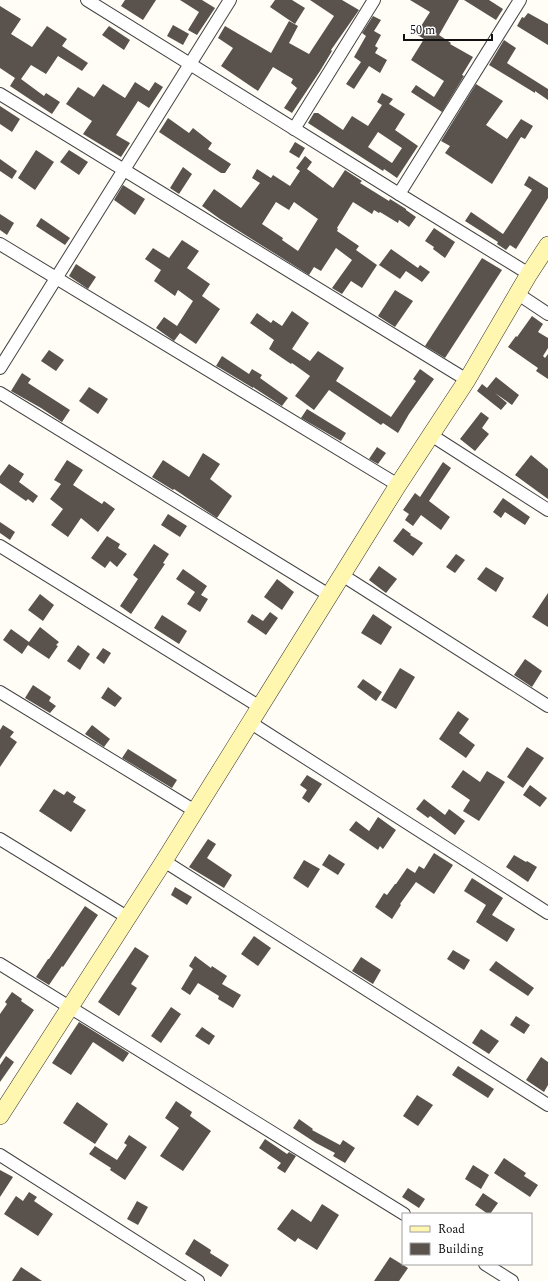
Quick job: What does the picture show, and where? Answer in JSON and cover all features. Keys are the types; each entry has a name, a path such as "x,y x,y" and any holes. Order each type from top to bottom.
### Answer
{"main road":[{"path":"0,1116 164,861 398,485 467,380 529,274 548,245"}],"street":[{"path":"87,0 529,274"},
{"path":"0,368 230,0"},
{"path":"294,129 374,0"},
{"path":"399,194 520,0"},
{"path":"0,94 467,380"},
{"path":"0,244 398,485"},
{"path":"518,294 548,314"},
{"path":"0,393 329,595"},
{"path":"430,435 548,510"},
{"path":"0,546 260,708"},
{"path":"342,575 548,706"},
{"path":"0,692 195,811"},
{"path":"251,723 548,913"},
{"path":"0,839 127,917"},
{"path":"164,861 548,1105"},
{"path":"0,964 402,1213"},
{"path":"0,1155 198,1281"},
{"path":"487,1265 512,1281"}],"building":[{"path":"125,0 156,0 143,20 121,6"},
{"path":"180,0 202,0 215,8 197,35 188,30 199,12"},
{"path":"275,0 292,0 305,8 295,24 270,7"},
{"path":"310,0 342,0 359,10 331,50 332,51 320,71 292,113 284,108 297,88 291,83 293,79 273,67 258,91 221,66 233,48 218,38 225,26 271,53 289,21 298,26 289,43 309,54 334,16"},
{"path":"410,0 459,0 439,35 451,43 450,44 473,57 462,75 464,76 442,112 411,92 416,85 434,97 444,81 411,60 424,39 416,34 430,12"},
{"path":"464,0 489,0 503,9 496,20"},
{"path":"0,6 21,19 11,34 32,47 47,26 67,39 62,46 88,63 82,71 58,56 46,74 31,65 21,79 44,96 46,93 60,102 52,114 10,86 15,78 0,68"},
{"path":"528,13 548,24 548,45 517,26 522,17 524,18"},
{"path":"373,16 381,20 374,31 381,35 375,46 378,48 375,53 387,60 380,73 369,66 354,89 346,84 361,62 354,57 366,36 362,33"},
{"path":"173,25 189,34 183,45 167,36"},
{"path":"109,26 130,40 124,50 102,35"},
{"path":"504,40 516,48 507,63 548,89 548,100 489,65"},
{"path":"135,82 149,91 155,82 163,87 149,108 138,101 116,135 130,143 121,157 83,134 92,121 66,104 78,87 94,97 103,84 125,98"},
{"path":"476,84 503,101 486,125 507,139 521,119 533,126 525,139 521,137 492,184 445,153 450,146 441,141"},
{"path":"382,93 393,99 389,104 405,114 395,130 418,146 397,178 384,169 383,171 308,123 314,113 318,113 343,130 352,116 368,126 382,105 377,102","holes":["378,132 402,148 392,163 368,147"]},
{"path":"0,106 20,119 12,132 0,124"},
{"path":"168,118 189,133 193,128 212,143 208,149 231,164 225,173 221,173 159,132"},
{"path":"295,142 305,148 299,158 289,152"},
{"path":"36,150 54,162 35,190 18,178"},
{"path":"69,150 88,162 79,175 60,162"},
{"path":"305,156 312,162 307,169 333,188 345,170 362,181 360,183 389,201 390,199 416,217 409,227 399,220 398,223 380,212 379,213 374,210 372,214 353,202 337,228 337,231 359,246 356,250 377,265 362,288 351,281 342,294 332,288 352,260 336,248 321,271 314,267 309,275 202,206 214,189 241,208 260,183 252,178 257,169 271,178 273,175 290,186 300,171 296,168","holes":["276,202 289,210 294,202 318,219 298,251 282,240 283,238 262,224"]},
{"path":"0,159 17,171 12,179 0,171"},
{"path":"183,167 192,174 179,194 170,188"},
{"path":"529,176 548,188 548,198 516,249 510,245 506,250 497,244 498,242 465,221 471,212 503,234 532,190 524,185"},
{"path":"123,185 145,199 135,215 114,200"},
{"path":"0,214 14,223 7,235 0,230"},
{"path":"41,218 70,238 65,245 36,226"},
{"path":"434,228 455,242 445,258 433,249 434,247 425,241"},
{"path":"182,240 199,251 187,268 210,284 202,296 220,309 196,344 180,333 174,341 156,328 164,317 177,326 193,301 178,290 175,296 154,281 161,270 145,259 153,248 169,258"},
{"path":"391,249 418,268 420,265 430,272 422,282 406,271 400,279 379,265"},
{"path":"482,258 502,270 445,358 425,346"},
{"path":"76,264 96,277 88,289 69,276"},
{"path":"395,290 413,301 395,327 378,316"},
{"path":"292,311 309,323 292,349 310,361 318,351 344,368 336,381 391,417 416,381 413,379 420,369 434,379 409,414 398,433 383,423 381,425 329,390 314,410 295,396 310,376 269,349 274,340 250,323 257,313 271,323 273,320 282,326"},
{"path":"532,316 543,324 538,332 548,338 548,348 543,356 545,358 548,354 548,379 536,371 538,368 508,347"},
{"path":"49,350 64,360 56,371 41,361"},
{"path":"222,356 249,374 252,369 262,375 260,378 288,398 282,406 253,387 216,366"},
{"path":"22,373 31,379 28,383 70,410 62,422 11,391"},
{"path":"496,377 519,395 512,405 495,393 507,403 501,410 477,391 482,384 487,388"},
{"path":"89,387 108,399 98,414 79,401"},
{"path":"307,409 346,433 341,441 301,418"},
{"path":"481,412 489,418 482,428 489,434 475,451 460,439"},
{"path":"377,447 386,453 378,464 369,459"},
{"path":"203,453 220,464 210,479 232,496 217,518 174,489 173,490 152,477 163,460 189,477"},
{"path":"531,455 548,469 548,499 515,475"},
{"path":"67,460 83,470 73,485 102,504 104,501 115,509 98,532 81,518 68,537 51,525 63,509 50,499 61,484 54,480"},
{"path":"443,462 451,468 429,501 450,517 441,530 421,515 413,526 405,520 409,514 403,510 415,493 420,497"},
{"path":"9,464 24,474 19,482 38,496 33,503 28,499 26,501 0,483 0,476"},
{"path":"503,498 530,517 525,525 505,512 501,518 493,512"},
{"path":"168,514 187,526 180,537 161,525"},
{"path":"0,522 15,532 10,540 0,533"},
{"path":"403,528 411,534 410,535 423,543 413,556 393,541"},
{"path":"107,536 120,544 118,548 127,554 117,567 110,561 105,568 91,558"},
{"path":"154,544 169,554 163,563 165,564 131,614 120,606 138,579 133,575"},
{"path":"456,554 465,560 455,573 446,567"},
{"path":"379,566 397,579 386,593 369,580"},
{"path":"486,567 504,578 496,592 477,579"},
{"path":"183,569 207,586 201,595 208,599 200,612 187,604 195,592 176,579"},
{"path":"277,579 294,592 282,610 264,597"},
{"path":"548,593 548,627 532,617"},
{"path":"40,594 54,605 43,621 28,610"},
{"path":"270,612 278,618 266,635 247,622 252,614 263,621"},
{"path":"373,614 392,627 381,645 361,633"},
{"path":"162,615 187,631 179,644 154,628"},
{"path":"40,627 59,642 49,659 28,645 22,654 3,640 11,629 29,642"},
{"path":"78,645 90,654 80,670 67,661"},
{"path":"103,648 111,653 104,664 96,658"},
{"path":"525,659 542,671 532,687 514,675"},
{"path":"400,668 415,677 396,709 381,700"},
{"path":"363,679 382,692 376,701 357,687"},
{"path":"33,685 51,697 49,701 56,706 50,713 25,698"},
{"path":"108,687 122,698 115,707 101,698"},
{"path":"458,711 469,719 459,733 475,745 466,758 439,739"},
{"path":"3,725 14,732 10,737 17,742 0,767 0,730"},
{"path":"92,725 110,739 104,747 85,734"},
{"path":"527,747 544,758 523,788 507,777"},
{"path":"128,749 177,780 172,788 122,758"},
{"path":"463,770 480,782 487,771 505,782 479,821 463,811 470,800 451,787"},
{"path":"307,775 322,784 309,803 302,798 307,790 300,785"},
{"path":"530,785 547,798 540,807 523,795"},
{"path":"54,789 64,795 67,791 76,797 73,802 86,810 71,832 39,811"},
{"path":"424,799 445,815 449,809 465,821 455,835 430,816 428,818 416,809"},
{"path":"378,817 396,830 383,849 380,846 378,850 349,830 356,821 369,831"},
{"path":"208,839 216,844 207,858 232,875 224,888 189,867"},
{"path":"434,853 453,865 434,894 416,882 400,904 401,905 392,919 375,907 384,893 387,895 407,868 415,873 419,866 424,869"},
{"path":"329,854 345,864 338,875 322,865"},
{"path":"514,855 537,867 528,882 506,867"},
{"path":"304,860 320,869 308,888 293,878"},
{"path":"472,878 503,898 492,915 515,929 507,942 476,922 486,905 464,891"},
{"path":"175,887 192,897 187,905 171,895"},
{"path":"85,906 98,915 49,985 36,977"},
{"path":"254,936 271,948 258,966 241,954"},
{"path":"135,947 149,956 131,984 137,988 119,1016 98,1002"},
{"path":"453,950 470,960 464,970 447,959"},
{"path":"195,956 211,968 212,966 227,976 222,984 241,995 233,1008 218,999 219,996 198,983 190,995 181,989 193,969 189,966"},
{"path":"361,957 381,970 373,984 352,971"},
{"path":"496,961 534,988 528,996 489,970"},
{"path":"12,992 22,999 21,1001 34,1010 0,1059 0,1014 7,1004 5,1002"},
{"path":"171,1007 181,1014 161,1043 151,1036"},
{"path":"516,1016 530,1025 524,1034 510,1025"},
{"path":"79,1022 129,1053 123,1062 93,1042 71,1075 52,1063"},
{"path":"202,1027 215,1036 209,1045 195,1036"},
{"path":"481,1029 499,1041 489,1054 472,1043"},
{"path":"6,1056 14,1062 0,1082 0,1065"},
{"path":"541,1057 548,1062 548,1085 544,1092 526,1080"},
{"path":"458,1066 494,1089 488,1098 452,1075"},
{"path":"417,1095 433,1105 418,1126 403,1116"},
{"path":"176,1101 192,1112 190,1116 211,1131 183,1171 160,1156 179,1128 165,1118"},
{"path":"77,1102 108,1124 95,1144 63,1123"},
{"path":"299,1119 313,1129 312,1130 340,1145 343,1140 355,1148 345,1163 333,1156 335,1153 293,1128"},
{"path":"129,1135 147,1147 125,1180 110,1170 111,1168 89,1154 95,1146 117,1160 127,1145 124,1143"},
{"path":"265,1139 287,1154 289,1152 296,1156 285,1173 277,1168 281,1163 259,1148"},
{"path":"504,1158 526,1173 524,1176 538,1185 530,1197 494,1173"},
{"path":"473,1165 489,1175 481,1189 465,1179"},
{"path":"0,1170 13,1177 0,1197"},
{"path":"408,1188 425,1199 419,1208 402,1197"},
{"path":"29,1192 37,1197 34,1201 53,1214 38,1236 4,1214 16,1196 23,1201"},
{"path":"483,1193 498,1203 491,1213 487,1213 475,1205"},
{"path":"137,1201 148,1207 138,1225 127,1219"},
{"path":"322,1204 339,1215 317,1250 298,1238 295,1242 277,1229 292,1209 311,1222"},
{"path":"194,1239 211,1250 210,1253 229,1265 221,1277 185,1254"},
{"path":"390,1257 408,1268 399,1281 374,1281"},
{"path":"21,1267 42,1281 12,1281"}]}
